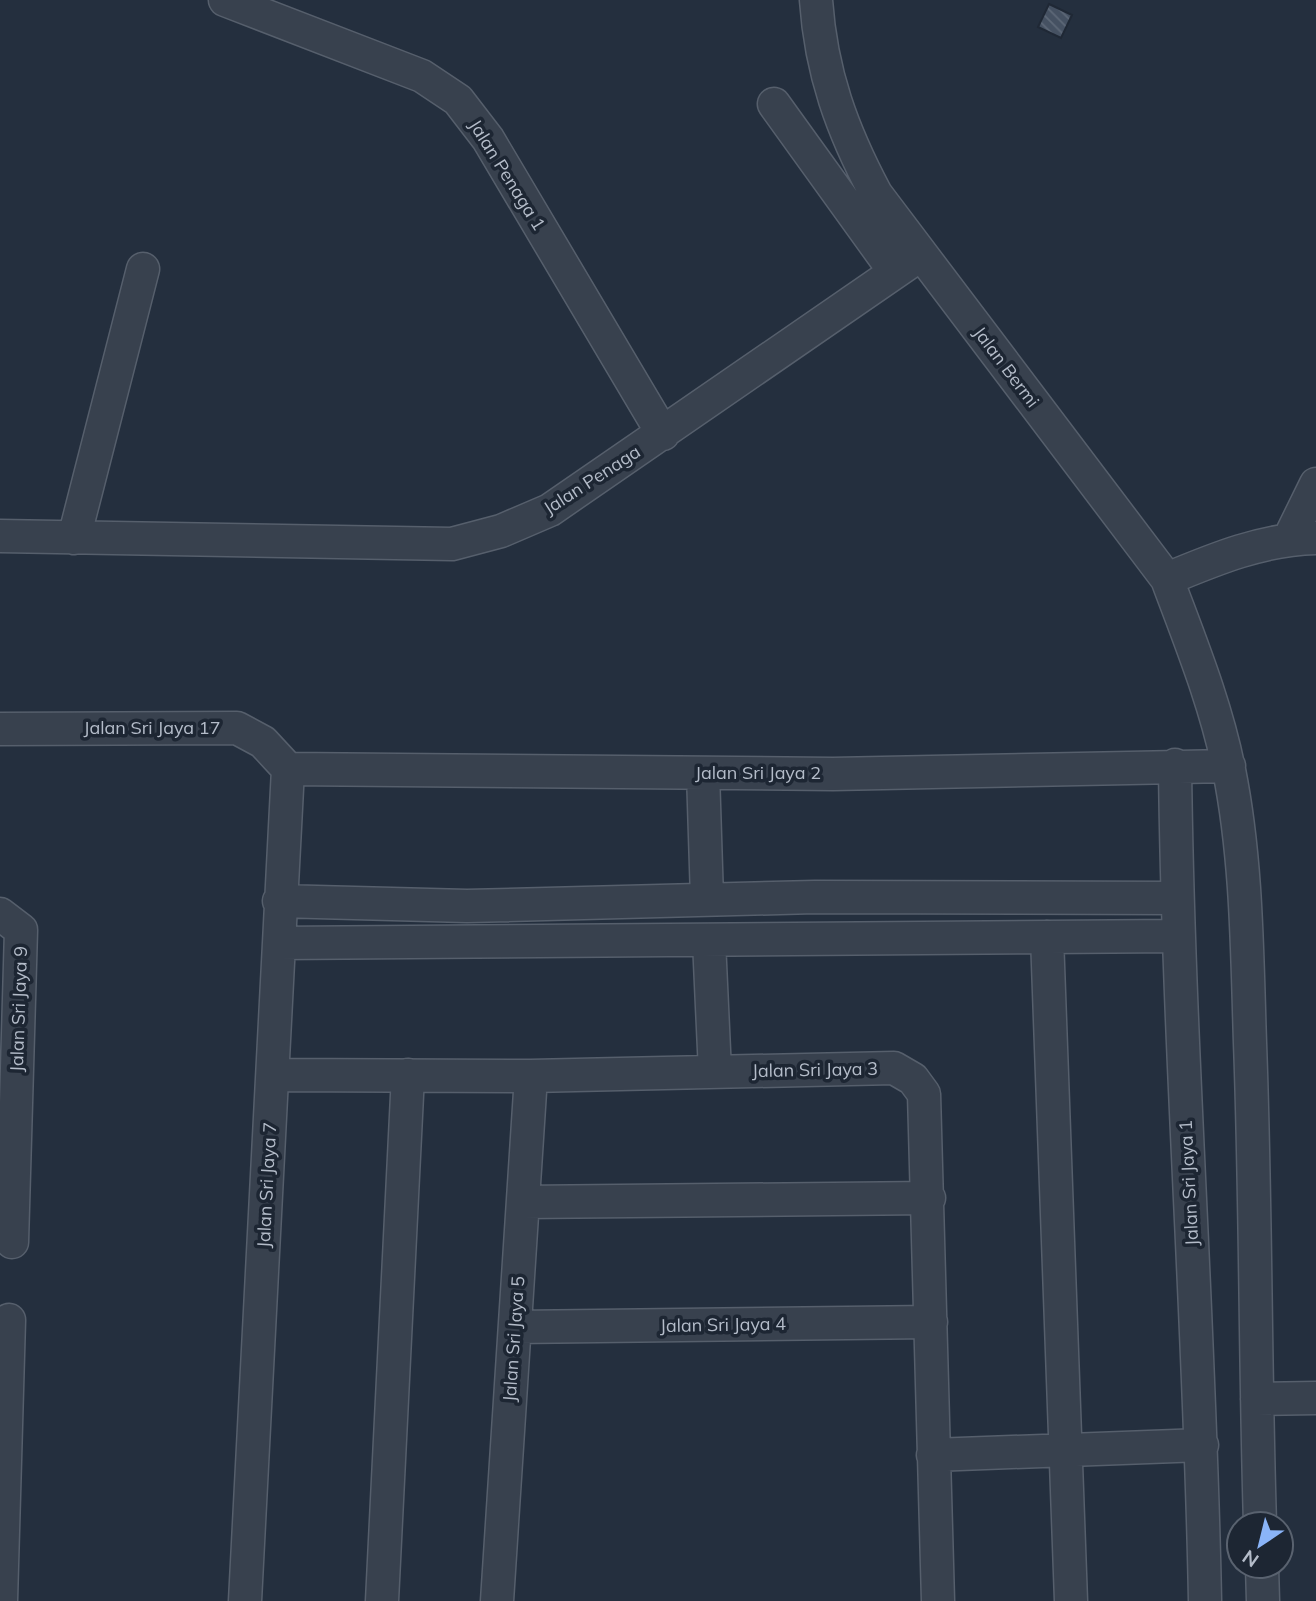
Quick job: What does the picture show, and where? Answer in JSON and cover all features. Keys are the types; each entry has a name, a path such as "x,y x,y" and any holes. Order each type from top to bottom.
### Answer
{"street":[{"name":"Jalan Penaga 1","path":"225,0 422,76 458,100 488,139 663,433"},
{"name":"Jalan Bermi","path":"816,0 828,76 841,126 908,264 1167,579 1204,678 1229,766 1239,825 1247,928 1260,1510"},
{"path":"774,104 908,264"},
{"name":"Jalan Penaga","path":"0,536 452,544 501,531 550,510 908,264"},
{"path":"74,538 142,269"},
{"path":"1167,579 1224,556 1302,538 1316,484"},
{"name":"Jalan Sri Jaya 17","path":"0,729 237,728 263,743 288,769"},
{"name":"Jalan Sri Jaya 2","path":"288,769 846,774 1175,765 1229,766"},
{"name":"Jalan Sri Jaya 1","path":"1175,765 1177,936 1202,1445 1205,1601"},
{"name":"Jalan Sri Jaya 7","path":"245,1601 273,1075 279,901 288,769"},
{"path":"703,773 706,899"},
{"path":"279,901 467,906 706,899 1176,898"},
{"name":"Jalan Sri Jaya 9","path":"0,914 21,930 12,1242"},
{"path":"279,943 1177,936"},
{"path":"1046,937 1071,1601"},
{"path":"709,941 715,1072"},
{"name":"Jalan Sri Jaya 3","path":"273,1075 531,1076 894,1068 913,1079 924,1094 929,1198 938,1601"},
{"path":"382,1601 408,1075"},
{"name":"Jalan Sri Jaya 5","path":"497,1601 531,1076"},
{"path":"523,1202 929,1198"},
{"path":"1,1601 9,1320"},
{"name":"Jalan Sri Jaya 4","path":"515,1327 931,1322"},
{"path":"1256,1399 1316,1398"},
{"path":"933,1455 1202,1445"},
{"path":"1262,1580 1263,1601"}],"building":[{"path":"1049,4 1072,15 1061,38 1038,27"}]}
